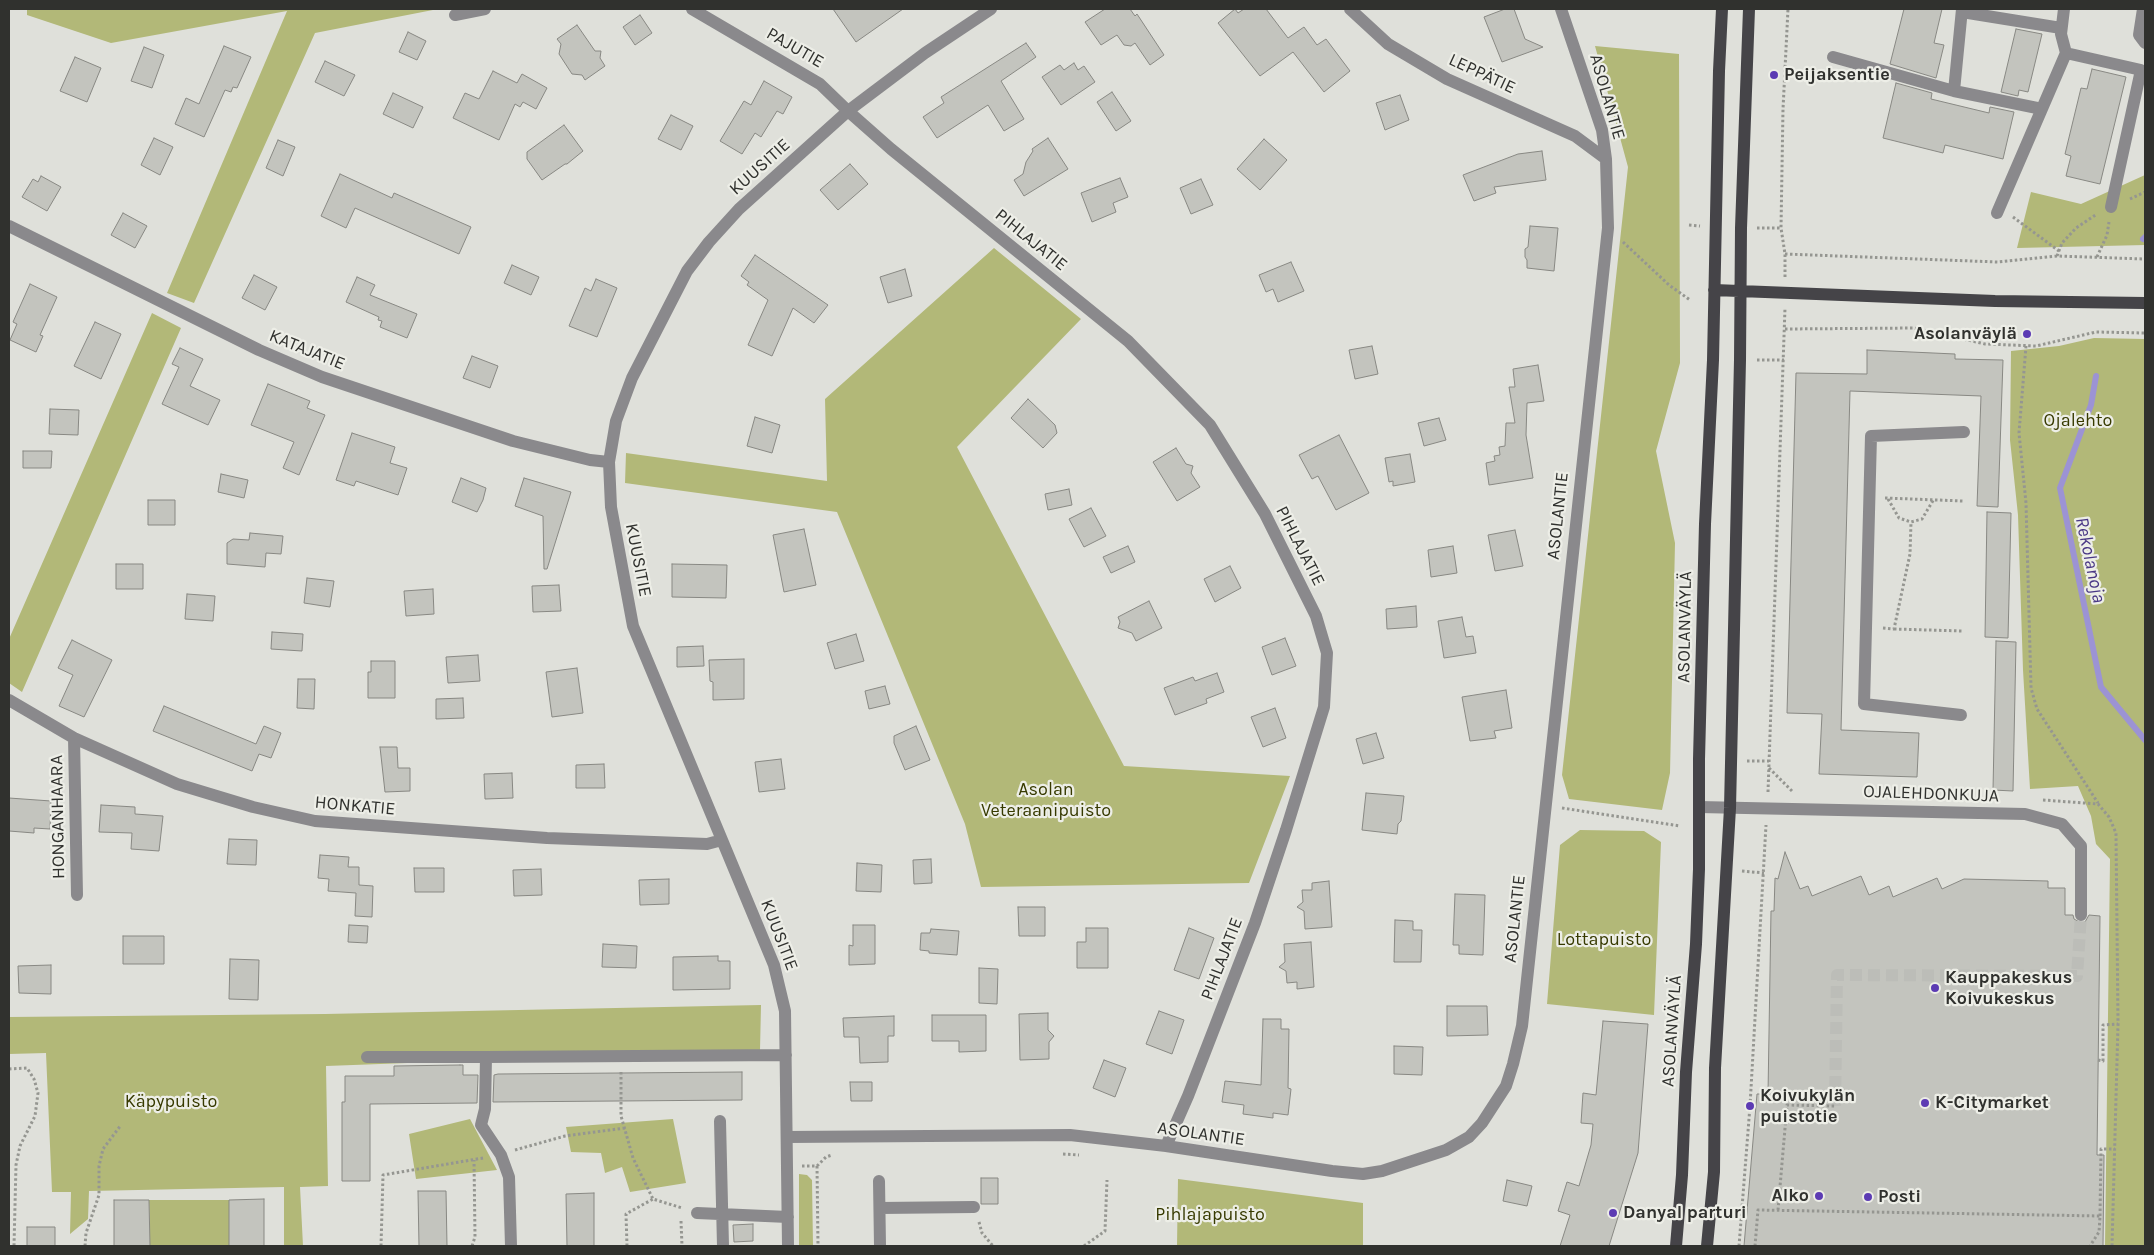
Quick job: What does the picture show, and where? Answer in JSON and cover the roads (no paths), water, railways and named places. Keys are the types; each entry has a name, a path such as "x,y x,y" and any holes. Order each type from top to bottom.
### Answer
{"main road":[{"name":"ASOLANVÄYLÄ","path":"1676,1246 1682,1175 1686,1072 1696,944 1705,524 1722,9"},
{"path":"1707,1246 1714,1172 1715,1068 1728,871 1741,228 1749,9"},
{"path":"1714,290 1995,301 2145,304"}],"street":[{"path":"455,15 485,9"},
{"name":"PAJUTIE","path":"692,9 820,84 848,111"},
{"name":"KUUSITIE","path":"788,1246 785,1011 774,965 633,626 610,507 609,462 616,421 632,378 686,271 708,242 739,209 848,111 925,53 991,9"},
{"name":"LEPPÄTIE","path":"1350,9 1388,44 1441,76 1575,136 1606,160"},
{"name":"ASOLANTIE","path":"787,1137 1070,1135 1166,1146 1363,1174 1382,1172 1446,1150 1468,1137 1482,1123 1506,1086 1522,1026 1608,228 1606,160 1602,130 1561,9"},
{"path":"2003,213 2042,109 2066,53 2061,34 2064,9"},
{"path":"2143,9 2139,35 2145,43"},
{"path":"1954,91 1962,10 2061,28"},
{"path":"2066,53 2140,70 2111,207"},
{"path":"1833,57 1954,91 2042,109"},
{"name":"PIHLAJATIE","path":"848,111 912,167 1128,342 1210,425 1265,514 1316,616 1327,653 1324,707 1255,922 1188,1096 1166,1146"},
{"name":"KATAJATIE","path":"9,226 259,350 322,377 513,441 590,460 609,462"},
{"path":"1961,714 1864,704 1871,436 1964,432"},
{"name":"HONKATIE","path":"9,700 74,738 177,784 253,806 315,821 547,838 707,844 722,840"},
{"name":"HONGANHAARA","path":"74,738 77,895"},
{"name":"OJALEHDONKUJA","path":"1699,807 2025,814 2062,824 2081,846 2081,915"},
{"path":"368,1057 786,1055"},
{"path":"486,1057 485,1109 481,1125 501,1155 509,1176 510,1246"},
{"path":"720,1121 723,1246"},
{"path":"879,1181 880,1246"},
{"path":"880,1208 974,1207"},
{"path":"697,1213 788,1217"}],"waterway":[{"name":"Rekolanoja","path":"2096,376 2091,405 2060,488 2101,687 2145,740"}],"tunnel":[{"path":"1835,1106 1837,975 2077,976 2081,915"}],"place":[{"name":"Peijaksentie","path":"1774,75"},
{"name":"Asolanväylä","path":"2027,334"},
{"name":"Kauppakeskus Koivukeskus","path":"1935,988"},
{"name":"K-Citymarket","path":"1925,1103"},
{"name":"Koivukylän puistotie","path":"1750,1106"},
{"name":"Alko","path":"1819,1196"},
{"name":"Posti","path":"1868,1197"},
{"name":"Danyal parturi","path":"1613,1213"}],"park label":[{"name":"Ojalehto","path":"2078,421"},
{"name":"Asolan Veteraanipuisto","path":"1046,800"},
{"name":"Lottapuisto","path":"1604,940"},
{"name":"Käpypuisto","path":"171,1102"},
{"name":"Pihlajapuisto","path":"1210,1215"}]}
